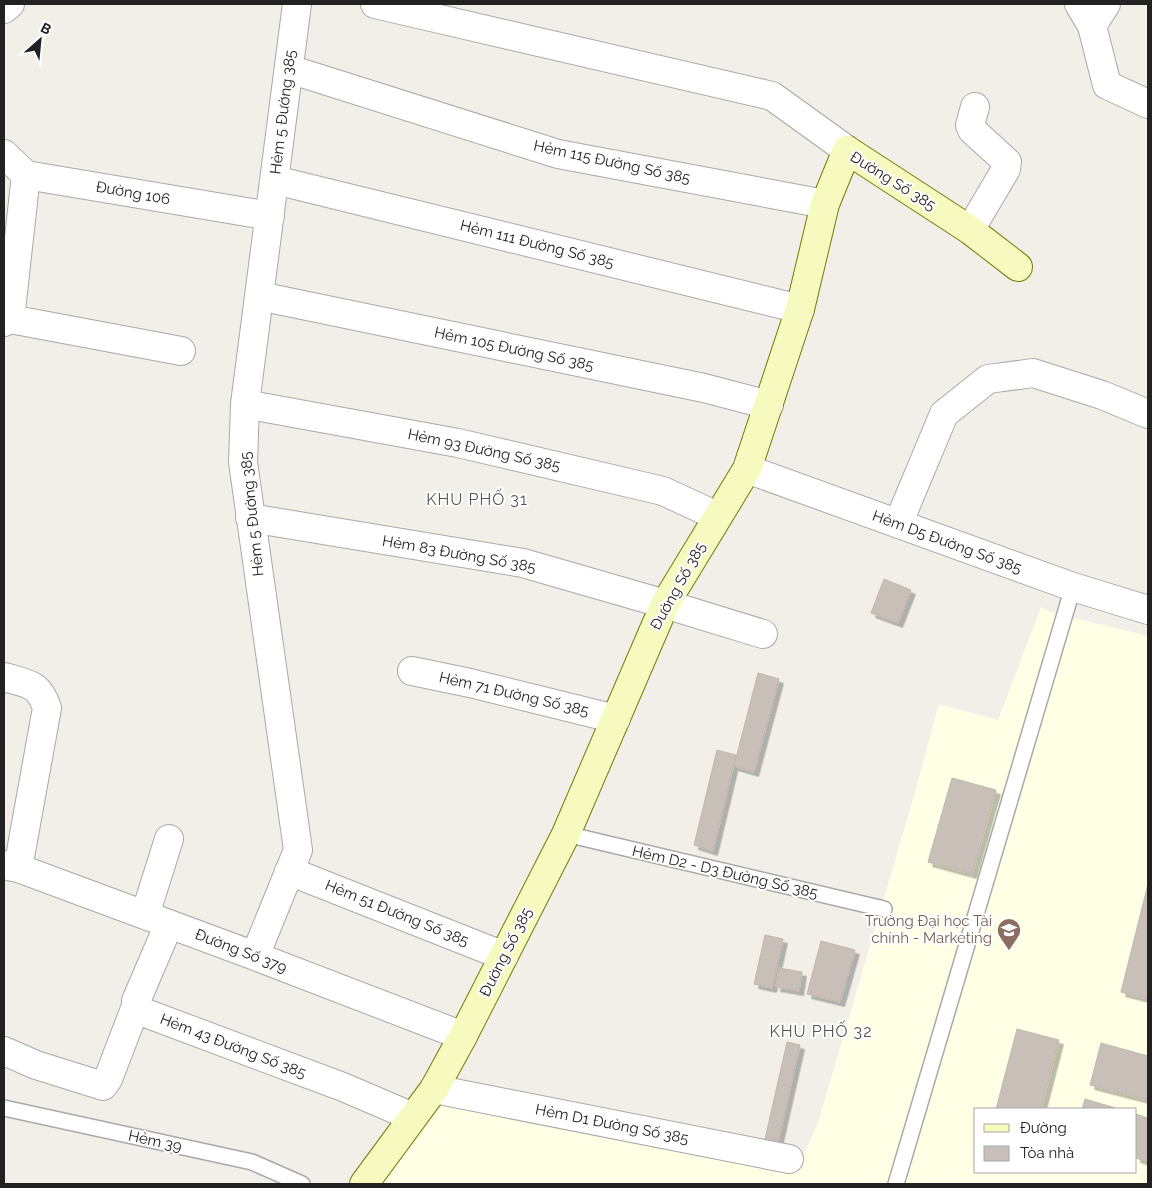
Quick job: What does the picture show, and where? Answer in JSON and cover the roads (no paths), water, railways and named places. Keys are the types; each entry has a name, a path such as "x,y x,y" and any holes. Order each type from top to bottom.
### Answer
{"street":[{"path":"4,9 10,4"},
{"name":"Hẻm 5 Đường 385","path":"255,956 298,850 243,462 245,404 297,4"},
{"path":"375,4 772,96 847,150"},
{"path":"1092,11 1106,85 1148,104"},
{"name":"Hẻm 115 Đường Số 385","path":"289,69 558,154 826,204"},
{"path":"970,230 1006,169 1007,162 972,130 970,125 975,107"},
{"name":"Đường Số 385","path":"364,1184 434,1089 463,1036 566,834 665,604 747,469 800,309 826,204 847,150 970,230 1018,267"},
{"path":"4,154 26,175 7,320 182,351"},
{"name":"Đường 106","path":"26,175 270,216"},
{"name":"Hẻm 111 Đường Số 385","path":"274,180 800,309"},
{"name":"Hẻm 105 Đường Số 385","path":"259,296 704,388 769,404"},
{"path":"898,524 944,414 988,379 1033,373 1102,394 1148,414"},
{"name":"Hẻm 93 Đường Số 385","path":"245,404 458,443 663,491 717,516"},
{"name":"Hẻm D5 Đường Số 385","path":"747,469 1073,587 1148,610"},
{"name":"Hẻm 83 Đường Số 385","path":"250,518 523,563 763,634"},
{"name":"Hẻm 71 Đường Số 385","path":"412,671 470,683 616,719"},
{"name":"Đường Số 379","path":"4,677 30,684 43,695 47,708 11,867 255,956 463,1036"},
{"path":"4,1051 36,1065 103,1086 108,1079 136,1006 157,920 169,839"},
{"name":"Hẻm 51 Đường Số 385","path":"289,871 504,956"},
{"name":"Hẻm 43 Đường Số 385","path":"136,1006 140,1011 343,1087 413,1117"},
{"name":"Hẻm D1 Đường Số 385","path":"434,1089 789,1159"}],"lane":[{"path":"896,1184 1073,587"},
{"name":"Hẻm D2 - D3 Đường Số 385","path":"566,834 884,909"},
{"name":"Hẻm 39","path":"4,1108 252,1162 302,1184"}],"place":[{"name":"Trường Đại học Tài chính - Marketing","path":"1009,951"}],"district":[{"name":"KHU PHỐ 31","path":"477,499"},
{"name":"KHU PHỐ 32","path":"821,1031"}]}
